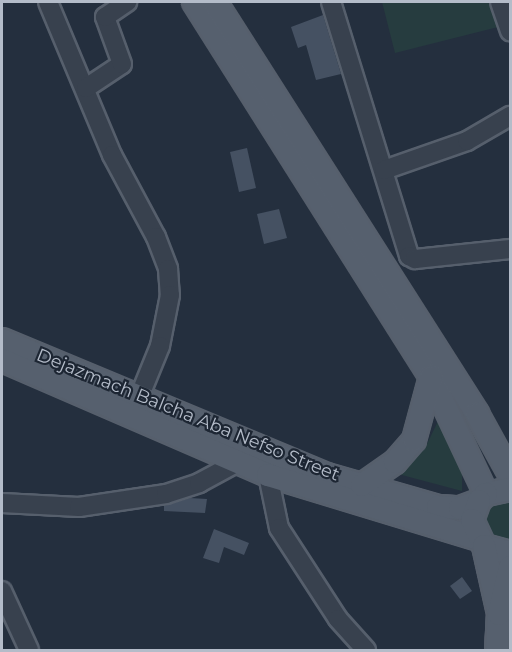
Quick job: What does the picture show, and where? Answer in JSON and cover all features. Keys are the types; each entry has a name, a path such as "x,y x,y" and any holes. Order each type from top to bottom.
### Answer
{"main road":[{"path":"202,3 431,376 482,498 472,520 481,543 499,614"},
{"path":"202,3 477,414 510,474"},
{"name":"Dejazmach Balcha Aba Nefso Street","path":"2,340 140,395 264,450 362,485 438,507 460,508 510,489"},
{"name":"Dejazmach Balcha Aba Nefso Street","path":"2,360 268,476 510,553"},
{"path":"362,485 396,462 414,440 431,376"},
{"path":"497,651 499,614 510,567"}],"street":[{"path":"48,2 86,88 112,155 156,237 168,269 170,295 160,346 140,395"},
{"path":"86,88 122,64 105,17 127,2"},
{"path":"331,2 409,256 415,260 510,249"},
{"path":"500,2 510,31"},
{"path":"384,170 467,141 510,116"},
{"path":"2,503 79,507 166,494 199,483 238,462"},
{"path":"268,476 279,528 338,619 366,651"},
{"path":"2,591 28,651"}],"green space":[{"path":"382,2 491,2 498,27 395,53"},
{"path":"441,415 462,455 462,491 398,474 426,446"},
{"path":"510,498 510,544 494,542 484,530 483,514 493,501"}],"building":[{"path":"323,15 341,74 316,80 306,45 298,48 291,27"},
{"path":"247,148 256,188 239,192 230,152"},
{"path":"279,209 287,238 264,244 257,214"},
{"path":"190,498 207,499 205,513 164,511 164,506"},
{"path":"214,529 249,543 244,555 224,547 219,563 203,558"},
{"path":"462,577 472,591 460,599 450,586"}]}
